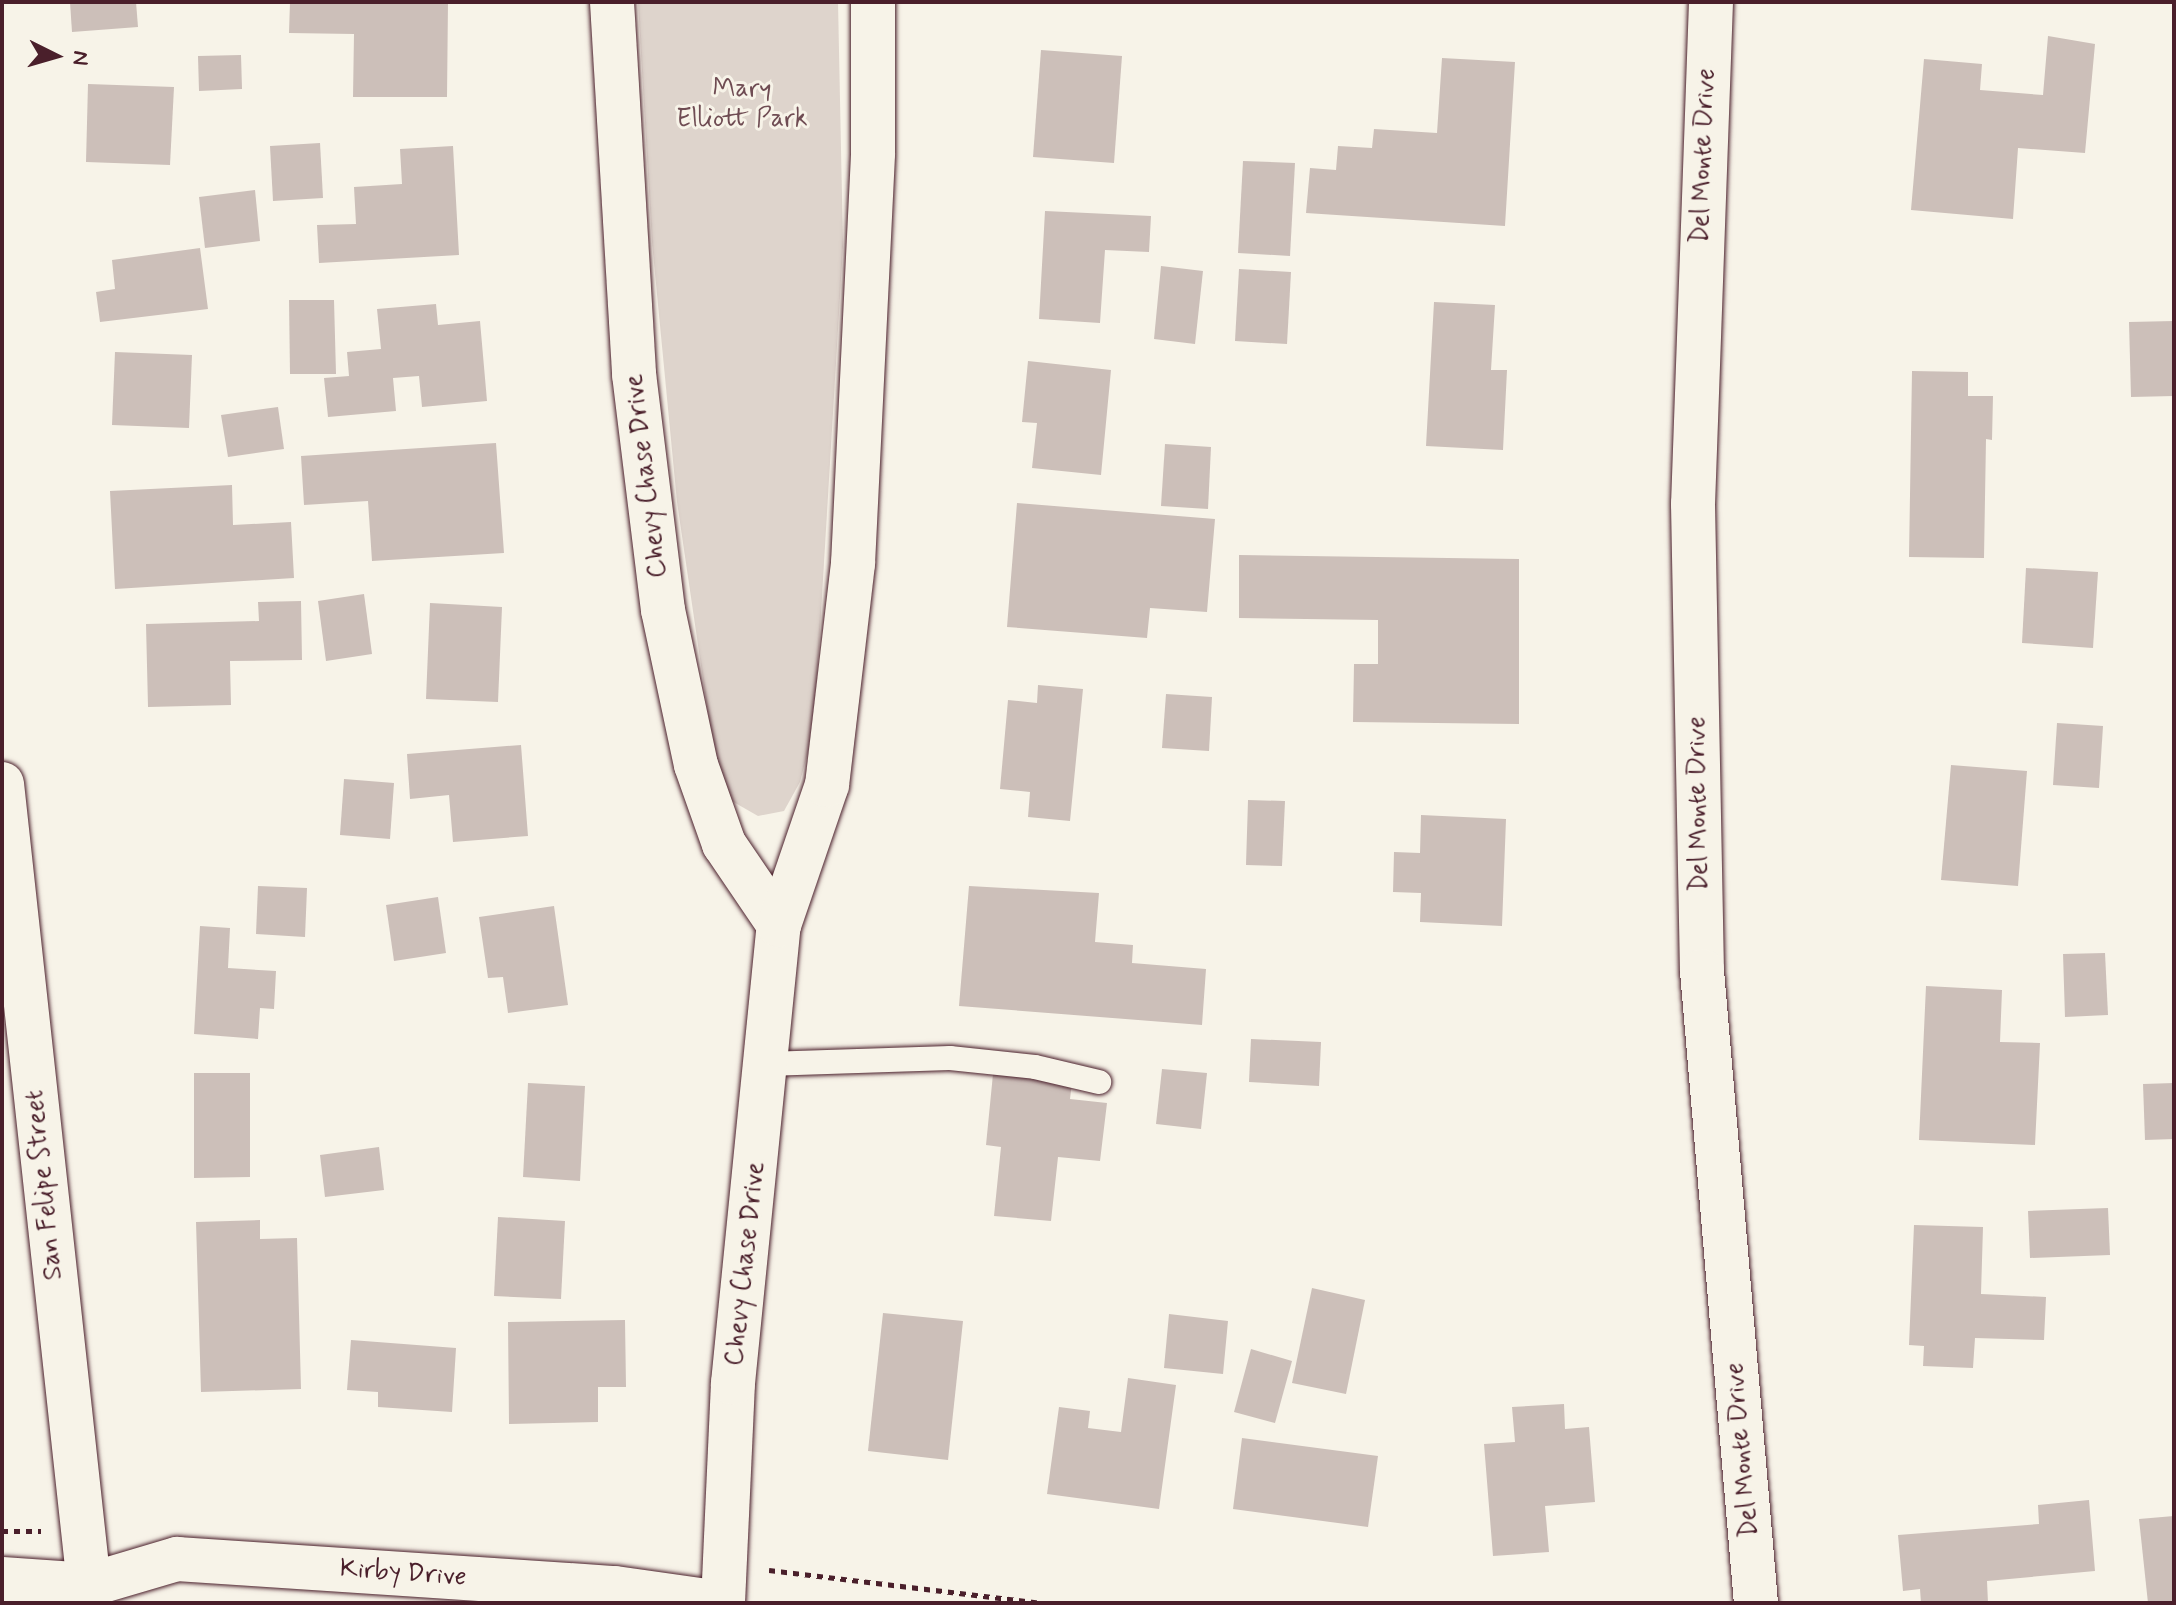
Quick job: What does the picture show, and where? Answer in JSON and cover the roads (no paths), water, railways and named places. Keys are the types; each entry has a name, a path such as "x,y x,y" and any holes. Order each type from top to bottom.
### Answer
{"street":[{"name":"Chevy Chase Drive","path":"612,2 634,374 663,610 696,765 724,844 779,925"},
{"name":"Chevy Chase Drive","path":"722,1603 733,1383 779,925 827,785 853,564 873,153 873,2"},
{"name":"Del Monte Drive","path":"1711,2 1693,504 1702,971 1756,1603"},
{"name":"San Felipe Street","path":"2,784 106,1594"},
{"name":"Kirby Drive","path":"2,1579 106,1594 177,1559 615,1588 722,1603"}],"lane":[{"path":"766,1064 950,1058 1013,1063 1099,1082"}],"park label":[{"name":"Mary Elliott Park","path":"742,105"}]}
